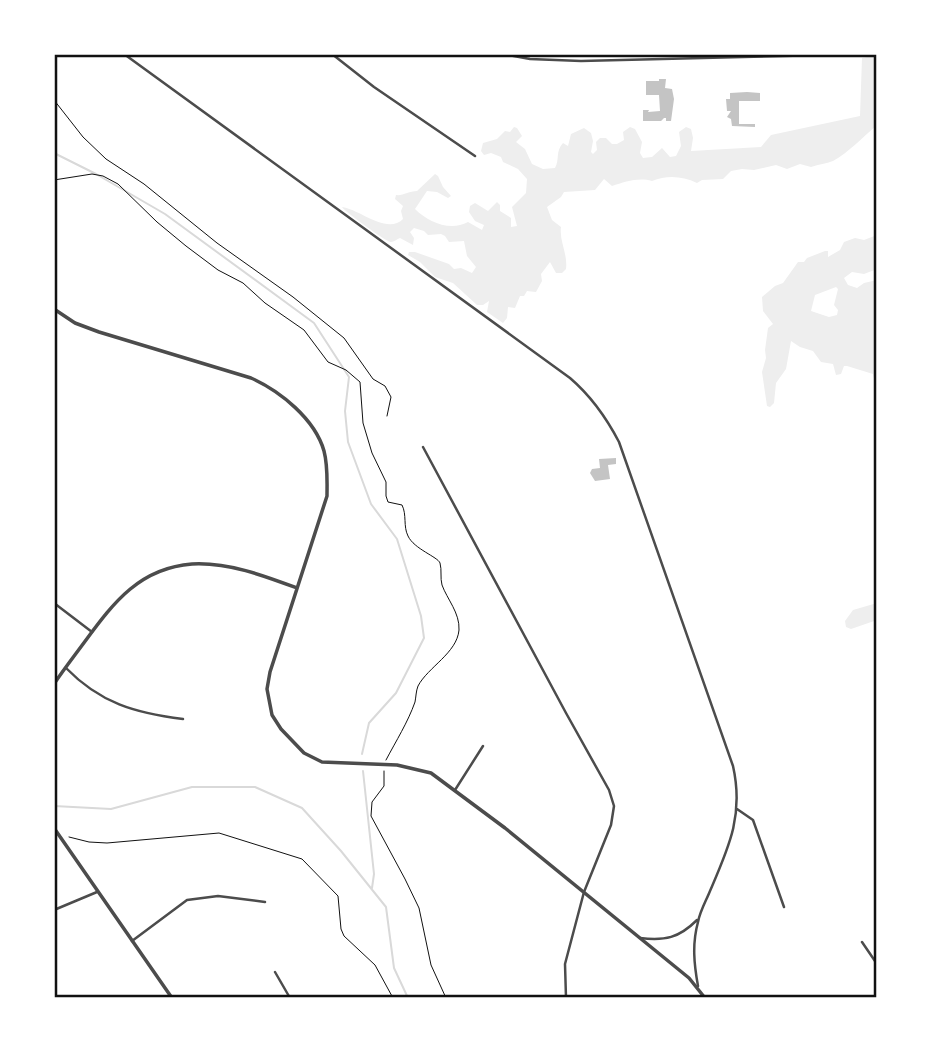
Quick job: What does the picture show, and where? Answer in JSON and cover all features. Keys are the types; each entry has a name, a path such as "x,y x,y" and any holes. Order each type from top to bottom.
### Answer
{"street":[{"path":"124,54 570,378 590,397 607,419 619,442 733,766 738,789 736,824 728,850 698,918 694,950 698,986"},
{"path":"332,54 374,87 475,156"},
{"path":"502,54 530,59 581,61 866,54"},
{"path":"54,309 75,323 99,332 251,378 268,386 295,407 321,444 328,478 324,505 270,672 267,689 272,715 281,729 312,758 335,764 411,766 430,773 584,892 698,986 705,998"},
{"path":"423,447 609,790 614,806 611,825 584,892 565,964 566,998"},
{"path":"54,684 123,594 151,575 191,564 211,565 235,569 298,588"},
{"path":"54,603 92,632"},
{"path":"66,668 83,686 103,698 157,716 183,719"},
{"path":"454,790 483,746"},
{"path":"737,809 753,820 784,907"},
{"path":"54,828 172,998"},
{"path":"54,910 97,892"},
{"path":"132,941 174,908 196,898 218,896 265,902"},
{"path":"640,938 666,940 676,937 698,918"},
{"path":"862,942 877,964"},
{"path":"275,972 290,998"}],"path":[{"path":"54,100 83,137 106,159 144,184 217,243 293,297 344,338 373,379 385,386 391,397 387,416"},
{"path":"54,180 92,174 118,184 176,238 218,270 243,282 265,303 304,330 328,362 346,370 360,382 363,423 372,453 386,482 388,502 402,505 407,535 423,552 441,564 440,581 449,597 459,628 456,639 418,687 415,701 385,764 384,786 372,802 371,817 419,908 431,965 446,998"},
{"path":"64,836 99,843 219,833 302,859 338,896 344,936 375,965 393,998"}],"shaded area":[{"path":"877,55 877,125 833,161 811,167 800,164 787,169 776,165 754,170 742,169 731,171 723,179 702,180 697,183 669,177 612,186 604,179 595,190 564,192 547,207 552,220 561,227 566,269 562,273 556,273 550,262 541,274 542,281 536,292 527,291 524,296 520,296 515,308 508,307 507,318 503,323 487,312 489,301 477,305 453,283 435,277 420,262 408,255 409,252 415,252 449,264 454,269 461,268 472,273 476,267 467,256 464,241 449,242 441,234 428,235 414,228 410,232 414,238 413,245 400,238 391,242 366,227 342,207 381,223 396,223 403,219 403,206 395,199 396,195 417,191 435,174 451,196 448,198 437,192 427,191 415,209 426,218 447,226 468,222 482,230 484,225 475,221 469,212 470,206 475,203 488,211 497,202 500,211 511,218 511,227 517,226 512,207 526,193 527,179 518,169 503,162 501,157 491,153 484,155 481,151 483,143 497,139 505,131 510,132 514,127 517,128 522,136 516,142 525,149 532,164 543,169 555,168 563,143 568,146 571,134 584,128 591,133 593,154 600,138 617,144 624,140 623,132 630,127 635,129 642,142 640,153 643,158 652,157 662,148 670,157 676,156 681,146 679,132 686,127 691,129 693,138 691,151 761,147 771,135 860,116 862,58"},
{"path":"877,235 877,269 864,274 852,272 844,278 848,285 857,288 877,280 877,391 873,374 844,366 841,374 836,375 833,364 821,362 813,351 791,341 786,369 776,383 774,403 770,407 767,406 762,372 768,328 773,324 763,311 762,297 783,283 798,262 804,262 807,258 825,251 828,251 828,257 840,250 844,242 855,238 864,240","holes":["836,287 838,289 834,305 838,310 837,315 829,317 811,311 815,295"]},
{"path":"877,603 877,620 851,629 846,627 845,621 853,610"}],"building":[{"path":"666,79 665,88 672,89 674,99 671,121 664,118 661,121 643,121 643,110 660,111 659,95 646,95 646,81"},
{"path":"730,93 760,93 760,101 739,101 739,124 755,124 755,127 732,126 731,119 727,117 731,111 727,111 726,99 730,99"},
{"path":"616,458 616,464 608,465 610,479 595,481 590,473 592,469 600,468 599,459"}],"waterway":[{"path":"54,153 165,214 314,323 349,377 345,411 348,442 371,504 397,539 421,616 424,638 396,693 369,723 362,754"},
{"path":"363,771 374,874 372,888"},
{"path":"54,806 111,809 192,787 255,787 302,808 386,907 394,968 408,998"}]}
